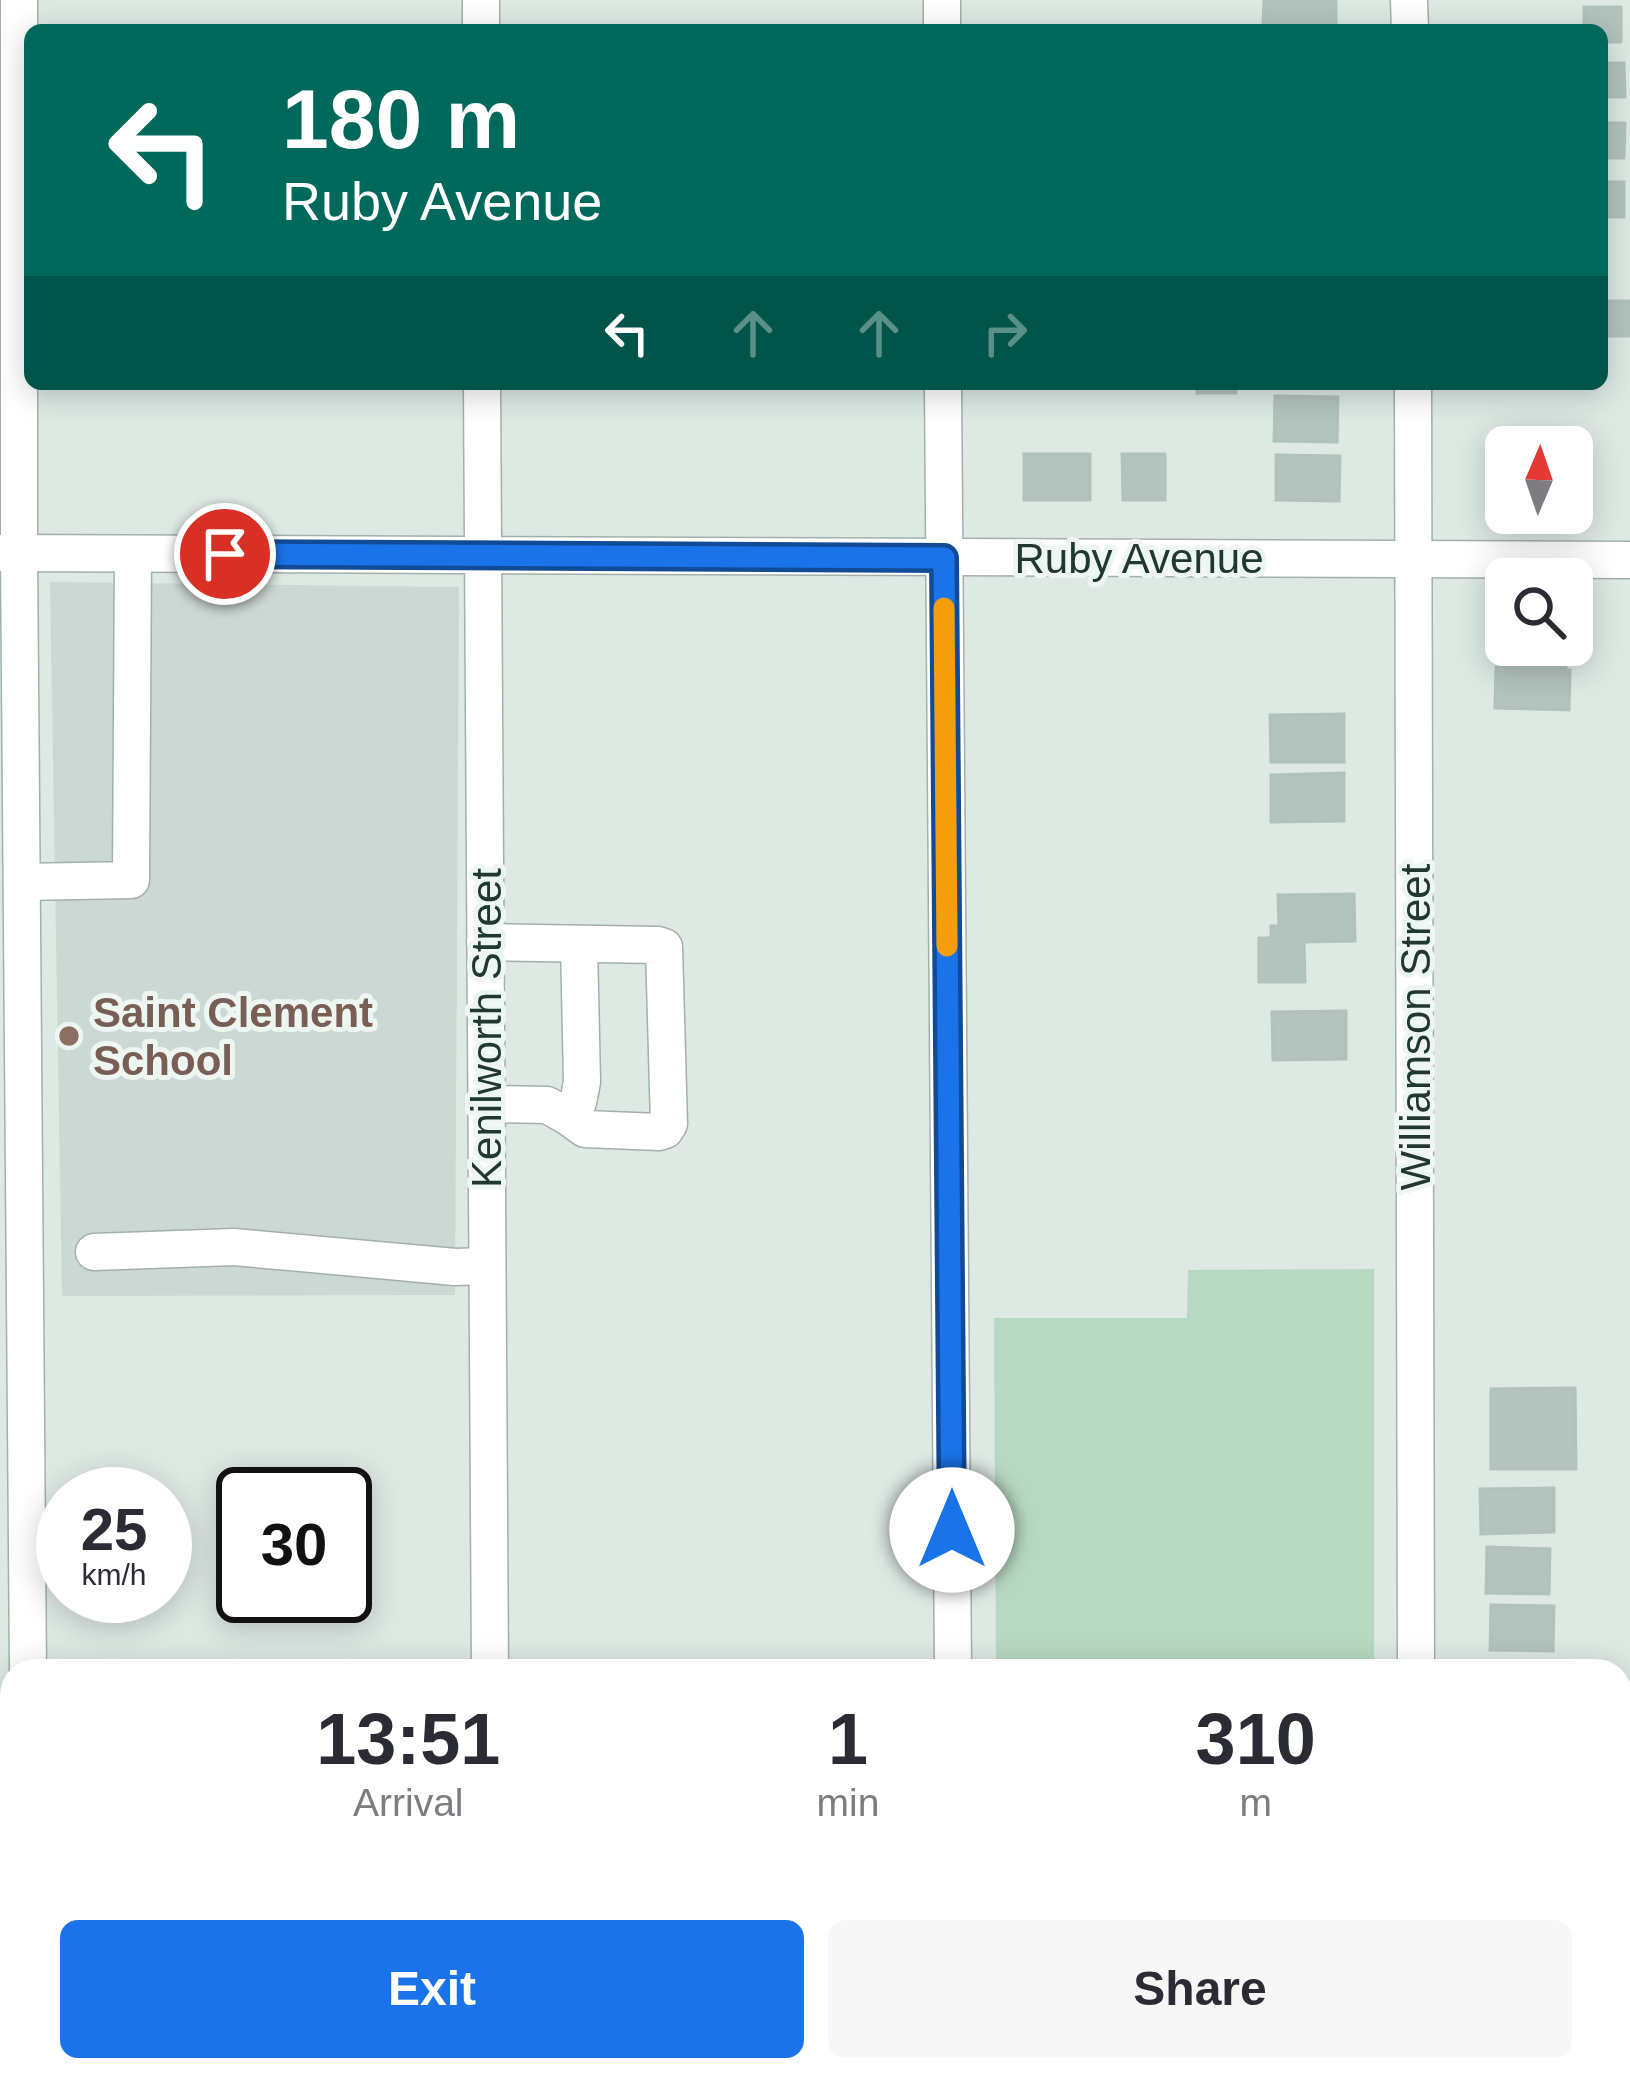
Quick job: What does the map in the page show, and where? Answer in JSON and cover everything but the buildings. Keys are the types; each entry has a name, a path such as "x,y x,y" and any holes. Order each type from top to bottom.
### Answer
{"street":[{"path":"19,0 10,553 22,882 28,1659"},
{"name":"Kenilworth Street","path":"482,390 490,1659"},
{"path":"944,390 953,1659"},
{"name":"Williamson Street","path":"1413,390 1416,1659"},
{"name":"Ruby Avenue","path":"10,553 1630,560"},
{"path":"22,882 131,880 133,554"},
{"path":"485,942 664,947 669,1124 659,1132 585,1129 547,1105 486,1104"},
{"path":"567,1116 578,1102 583,1082 579,944"},
{"path":"94,1252 234,1247 434,1266 488,1265"}],"shaded area":[{"path":"50,582 459,587 455,1295 62,1296"}],"green space":[{"path":"1374,1269 1374,1659 996,1659 994,1318 1187,1318 1188,1270"}],"slow traffic":[{"path":"944,608 947,946"}],"place":[{"name":"Saint Clement School","path":"69,1036"}],"route":[{"path":"225,554 944,558 952,1530"}]}
